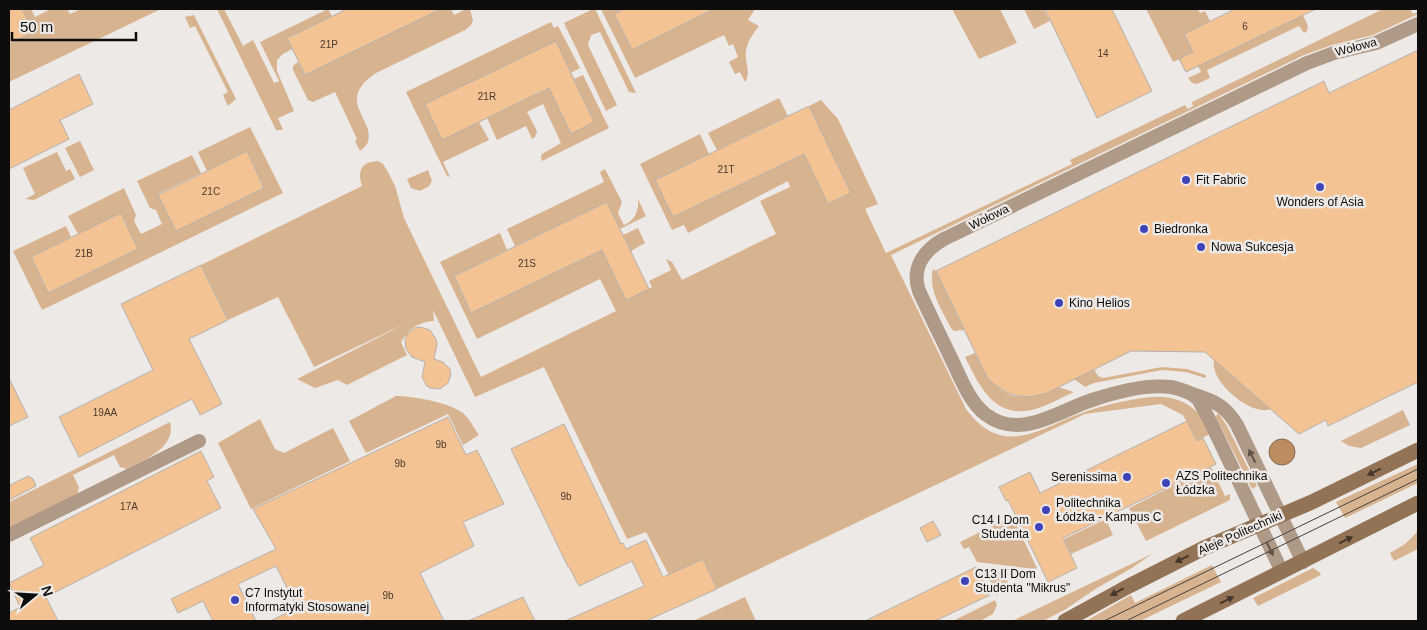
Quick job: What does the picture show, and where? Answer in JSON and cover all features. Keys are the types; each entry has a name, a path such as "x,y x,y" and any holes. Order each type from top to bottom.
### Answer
{"main road":[{"name":"Aleje Politechniki","path":"1065,621 1160,570 1312,502 1418,450"},
{"path":"1183,621 1418,503"}],"street":[{"name":"Wołowa","path":"1303,562 1230,413 1220,404 1205,397 1170,387 1147,387 1094,399 1032,424 1019,426 997,421 984,413 972,400 916,284 917,269 927,250 944,239 1307,63 1334,53 1376,43 1418,24"},
{"path":"1191,393 1198,399 1207,415 1282,572"},
{"path":"9,535 199,441"}],"shaded area":[{"path":"22,9 31,9 35,17 51,9 67,9 70,14 81,9 161,9 9,82 9,44 33,32"},
{"path":"217,9 224,9 243,46 253,40 274,83 279,81 260,42 328,9 332,16 287,38 292,49 277,60 277,71 294,111 278,118 283,130 276,130"},
{"path":"438,9 451,9 454,15 470,9 473,21 465,30 376,73 364,83 358,92 357,101 369,134 368,142 360,151 355,141 357,139 335,92 313,102 308,100 293,70 293,66 298,62 305,75"},
{"path":"595,9 636,93 629,92 600,32 591,35 588,45 617,105 606,111 564,23"},
{"path":"601,9 624,9 614,14 632,50 714,9 755,9 748,20 759,26 747,48 747,78 745,82 740,72 735,74 729,62 738,57 733,44 729,46 724,35 635,78"},
{"path":"952,9 1000,9 1017,43 979,59"},
{"path":"1024,9 1044,9 1050,21 1034,29"},
{"path":"1146,9 1198,9 1200,13 1205,11 1210,21 1184,34 1196,58 1200,57 1204,63 1303,15 1308,26 1307,31 1304,33 1299,26 1207,70 1210,78 1197,84 1192,83 1188,78 1201,72 1198,66 1192,69 1186,56 1173,62"},
{"path":"1383,9 1410,9 1413,14 1418,12 1418,14 1373,35 1332,45 1304,55 891,255 966,409 979,424 993,432 1006,436 1020,436 1034,433 1079,414 1104,406 1141,398 1161,397 1181,401 1190,406 1202,418 1210,434 1196,441 1183,415 1161,404 1085,414 717,589 703,559 669,575 646,532 627,539 544,367 475,397 433,310 434,321 415,327 401,342 407,355 347,385 338,380 315,388 297,379 407,323 314,367 278,297 228,320 201,265 362,186 360,172 362,168 368,163 378,161 383,164 395,186 404,218 481,377 616,311 600,279 477,339 440,262 500,233 507,250 454,276 471,313 602,250 626,300 652,287 649,281 671,270 666,259 672,262 682,280 776,234 760,201 790,187 788,181 688,233 684,225 672,230 640,164 700,134 709,154 656,180 673,217 804,154 850,193 809,106 821,100 838,119 878,204 865,209 886,253 1072,164 1070,160 1185,105 1188,109 1193,106 1192,102"},
{"path":"194,15 236,99 228,106 223,95 228,92 195,26 190,28 185,17"},
{"path":"551,22 554,28 558,26 580,68 479,122 489,140 443,162 450,177 447,176 406,92"},
{"path":"583,75 609,128 542,161 542,154 561,143 543,104 527,112 537,131 535,137 532,139 526,126 497,140 487,118 549,88 571,133 594,122 574,79"},
{"path":"779,98 788,116 717,150 708,133"},
{"path":"250,127 283,193 42,310 13,251 66,226 71,237 31,257 48,293 138,249 121,213 78,234 68,216 124,188 136,215 134,221 141,234 162,224 156,210 150,208 137,181 192,155 201,173 158,194 176,230 264,188 247,152 207,171 198,152"},
{"path":"80,141 94,170 80,177 65,148"},
{"path":"57,152 66,171 70,169 75,179 34,200 25,199 35,194 23,168"},
{"path":"605,169 622,202 618,213 624,225 636,215 638,199 646,216 620,229 607,202 515,246 507,229 604,182 600,172"},
{"path":"428,170 432,181 429,186 420,191 411,188 407,179"},
{"path":"638,228 645,243 631,251 623,235"},
{"path":"933,269 936,271 964,330 954,331 940,307 932,285"},
{"path":"975,353 990,379 1007,393 1017,396 1029,396 1058,387 1074,392 1039,408 1024,411 1012,410 1001,406 984,391 965,357"},
{"path":"1214,360 1271,409 1253,408 1233,395 1218,378 1214,368"},
{"path":"1162,367 1187,369 1206,375 1206,377 1186,372 1162,370 1094,383 1085,387 1074,379 1094,369 1098,376 1103,378"},
{"path":"396,396 412,397 452,407 465,415 479,435 463,445 448,414 366,453 349,421"},
{"path":"1403,410 1410,425 1361,448 1349,446 1341,441"},
{"path":"1219,414 1227,426 1257,486 1252,489 1216,417"},
{"path":"260,419 275,449 284,453 333,428 350,461 251,509 218,443"},
{"path":"170,422 171,431 169,439 158,452 127,469 120,467 114,455 73,475 79,487 77,495 9,528 9,502"},
{"path":"1282,439 1291,443 1295,452 1291,461 1282,465 1273,461 1269,452 1273,443"},
{"path":"1418,464 1418,483 1345,518 1336,502"},
{"path":"1211,467 1225,496 1230,494 1230,500 1146,541 1129,508"},
{"path":"1012,516 1037,568 977,562 969,547 964,549 960,542"},
{"path":"1106,519 1113,535 1071,554 1064,539"},
{"path":"1418,531 1418,549 1394,561 1390,553 1405,544"},
{"path":"1152,554 1066,609 1043,621 1012,621"},
{"path":"1212,565 1221,582 1140,621 1086,621 1131,595 1135,603"},
{"path":"1313,568 1321,575 1258,606 1253,598"},
{"path":"985,570 1003,571 1009,585 997,596"},
{"path":"745,597 756,621 693,621"},
{"path":"995,600 997,605 993,614 980,621 955,620"}],"building":[{"path":"9,9 22,9 33,32 9,44"},
{"path":"347,9 441,9 305,75 287,38"},
{"path":"624,9 714,9 632,50 614,14"},
{"path":"1045,9 1112,9 1152,91 1097,118"},
{"path":"1235,9 1316,9 1186,72 1179,59 1193,52 1184,34"},
{"path":"556,41 594,122 571,134 549,88 442,140 425,104"},
{"name":"Nowa Sukcesja","path":"1418,50 1418,382 1328,426 1326,420 1299,434 1205,352 1131,351 1047,393 1031,397 1008,393 995,385 987,377 936,271 1324,81 1329,93"},
{"path":"79,74 93,104 60,120 69,139 9,169 9,110"},
{"path":"809,106 851,193 828,204 804,154 673,217 655,180"},
{"path":"247,151 264,188 176,231 158,195"},
{"path":"607,202 649,289 626,300 602,250 471,313 454,276"},
{"path":"121,213 138,249 48,293 31,257"},
{"path":"201,265 228,320 189,339 222,404 200,415 192,399 79,457 59,417 153,370 121,304"},
{"path":"420,327 430,330 436,339 434,359 443,362 450,369 451,374 448,383 440,389 430,388 426,385 422,377 425,362 412,357 406,349 405,339 407,334"},
{"path":"9,378 28,417 9,426"},
{"path":"448,417 466,455 477,450 504,504 463,522 474,546 420,573 444,621 270,621 297,608 276,566 238,584 256,621 213,621 203,601 178,613 171,599 276,549 253,509"},
{"path":"1187,421 1197,441 1203,438 1216,464 1063,538 1077,568 1048,582 1008,500 1006,501 999,487 1030,472 1040,493"},
{"path":"564,424 621,544 623,543 626,549 646,540 663,577 703,559 717,589 646,621 565,621 644,586 632,561 579,586 568,567 511,449"},
{"path":"201,451 214,477 207,481 221,508 46,597 58,621 9,621 9,613 20,607 9,583 44,565 30,538"},
{"path":"28,476 33,479 36,486 9,500 10,485"},
{"path":"933,521 941,535 927,542 920,528"},
{"name":"C13 II Dom Studenta \"Mikrus\"","path":"976,567 990,595 935,621 865,621"},
{"path":"523,597 535,621 468,621"}],"tram line":[{"path":"1104,621 1418,469"},
{"path":"1126,621 1418,479"}],"place":[{"name":"Fit Fabric","path":"1186,180"},
{"name":"Wonders of Asia","path":"1320,187"},
{"name":"Biedronka","path":"1144,229"},
{"name":"Nowa Sukcesja","path":"1201,247"},
{"name":"Kino Helios","path":"1059,303"},
{"name":"Serenissima","path":"1127,477"},
{"name":"AZS Politechnika Łódzka","path":"1166,483"},
{"name":"Politechnika Łódzka - Kampus C","path":"1046,510"},
{"name":"C14 I Dom Studenta","path":"1039,527"},
{"name":"C13 II Dom Studenta \"Mikrus\"","path":"965,581"},
{"name":"C7 Instytut Informatyki Stosowanej","path":"235,600"}]}
